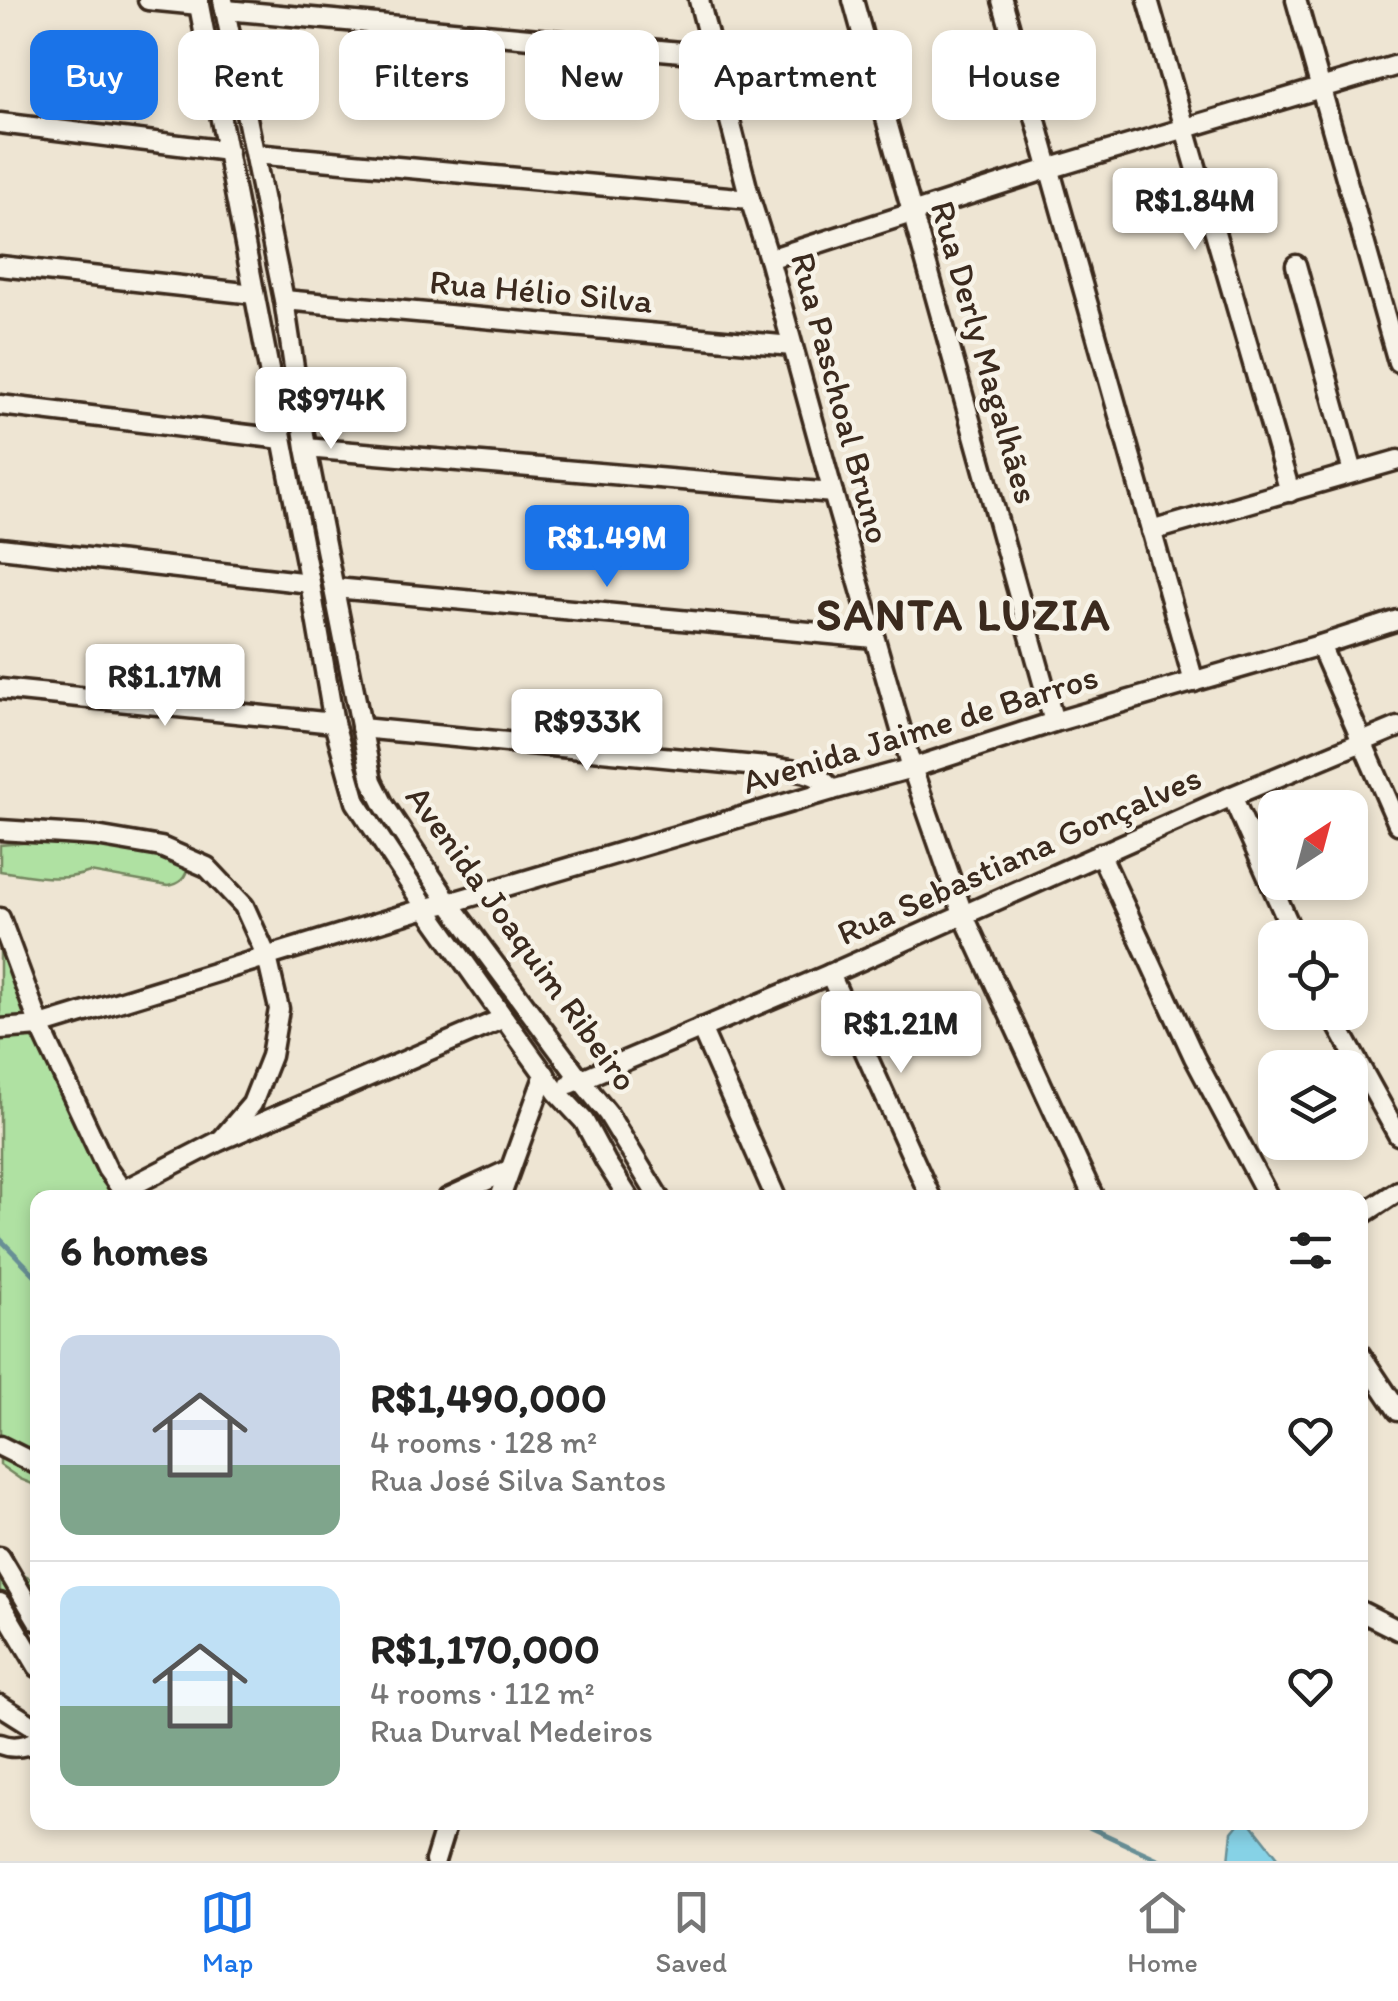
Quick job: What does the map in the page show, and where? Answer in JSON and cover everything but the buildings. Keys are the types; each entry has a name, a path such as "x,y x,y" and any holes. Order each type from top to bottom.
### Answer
{"street":[{"path":"148,0 198,3"},
{"name":"Rua Paschoal Bruno","path":"698,0 707,30"},
{"name":"Rua Derly Magalhães","path":"853,0 1054,722"},
{"path":"1002,0 1194,682"},
{"path":"1148,0 1290,492"},
{"path":"1296,0 1398,362"},
{"name":"Avenida Joaquim Ribeiro","path":"198,3 334,723 356,802 544,1074 584,1121 624,1190"},
{"path":"225,5 679,51"},
{"name":"Avenida Joaquim Ribeiro","path":"225,5 284,300 306,448 372,781 450,903 608,1114 654,1190"},
{"path":"770,259 1048,168 1398,65"},
{"name":"Rua Paschoal Bruno","path":"730,120 912,768 964,914 1090,1190"},
{"path":"0,123 228,151"},
{"path":"255,154 750,199"},
{"path":"1296,265 1353,472"},
{"path":"0,266 254,294"},
{"name":"Rua Hélio Silva","path":"284,300 792,346"},
{"path":"0,405 282,439"},
{"path":"306,448 833,493"},
{"path":"1151,531 1398,460"},
{"path":"0,548 310,582"},
{"path":"335,588 874,638"},
{"name":"Avenida Jaime de Barros","path":"0,1030 40,1026 1398,620"},
{"path":"1320,645 1398,824"},
{"path":"0,688 334,723"},
{"name":"Rua Sebastiana Gonçalves","path":"557,1092 580,1078 830,974 1398,726"},
{"path":"361,728 778,768 818,776 832,790"},
{"path":"1232,796 1286,920"},
{"path":"0,830 96,836 160,847 207,867 244,906 267,957 279,1008 271,1056 252,1104 221,1140"},
{"path":"1100,854 1194,1057 1265,1190"},
{"path":"0,918 40,1026 107,1170 122,1190"},
{"path":"830,974 927,1190"},
{"path":"132,1190 221,1140 504,1018"},
{"path":"702,1028 773,1190"},
{"path":"1340,1030 1398,1135"},
{"path":"503,1190 544,1074"},
{"path":"465,1190 509,1170"},
{"path":"1368,1211 1398,1191"},
{"path":"1368,1366 1398,1411"},
{"path":"0,1446 30,1461"},
{"path":"0,1557 30,1609"},
{"path":"0,1602 30,1619"},
{"path":"0,1602 30,1653"},
{"path":"1368,1615 1398,1630"},
{"path":"0,1705 30,1724"},
{"path":"0,1744 14,1747 30,1744"},
{"path":"435,1861 443,1830"}],"green space":[{"path":"56,840 134,846 188,867 181,880 168,886 90,872 57,878 0,871 0,845"},
{"path":"0,918 125,1190 30,1190 30,1461 0,1446"},
{"path":"0,1451 30,1466 30,1483 20,1479 0,1465"},
{"path":"0,1554 30,1578 30,1611 0,1597"}],"water":[{"path":"1257,1830 1281,1861 1229,1861 1232,1832"}],"waterway":[{"path":"0,1239 30,1270"},
{"path":"1095,1830 1162,1861"}],"district":[{"name":"SANTA LUZIA","path":"964,614"}]}
